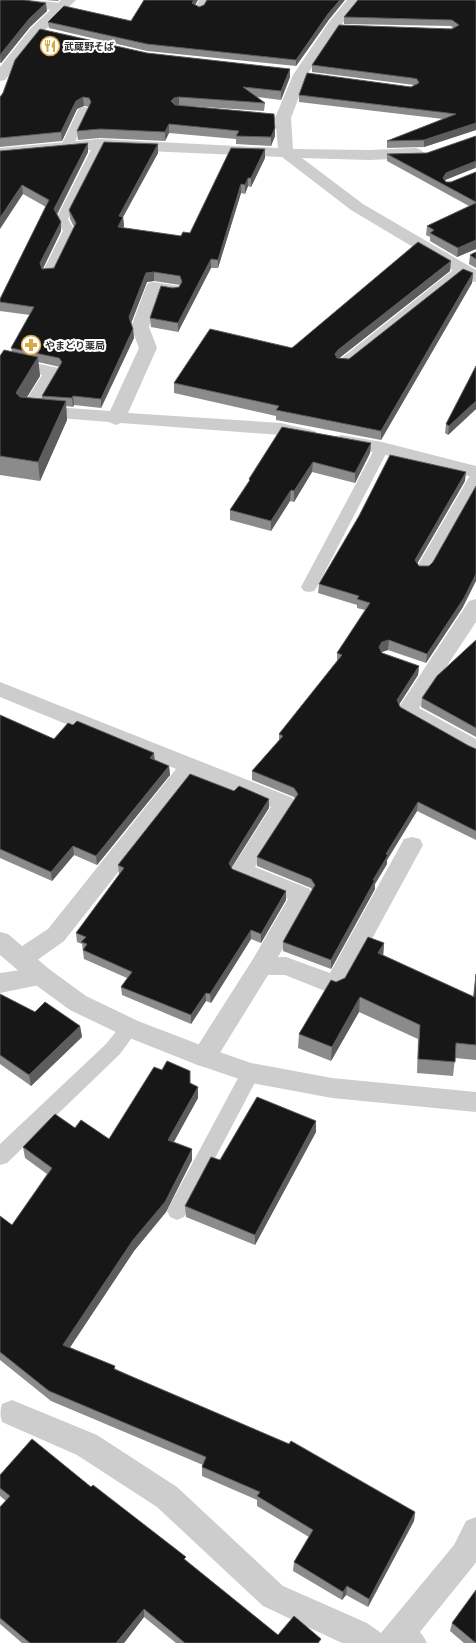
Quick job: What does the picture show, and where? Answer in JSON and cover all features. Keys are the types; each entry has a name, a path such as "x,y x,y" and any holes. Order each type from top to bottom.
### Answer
{"street":[{"path":"2,0 65,3"},
{"path":"354,0 332,28 301,74 283,118 286,153 357,208 466,267"},
{"path":"2,71 36,31 65,3"},
{"path":"36,31 51,34"},
{"path":"0,153 100,144 286,153 369,155 426,153 433,151"},
{"path":"116,418 148,348 140,327 154,287 173,290"},
{"path":"0,361 53,372 28,411 281,429 382,448 476,472"},
{"path":"476,606 424,670 407,710 476,749"},
{"path":"0,689 285,804 241,871 302,895 261,966 204,1058"},
{"path":"21,959 56,935 190,766"},
{"path":"261,966 286,966 335,985 412,845"},
{"path":"0,942 78,1004 130,1028 204,1058 250,1073 332,1088 476,1102"},
{"path":"0,984 41,976"},
{"path":"12,1413 86,1445 167,1497 273,1596 356,1634 370,1643"},
{"path":"403,1639 464,1554 476,1531"}],"lane":[{"path":"332,28 348,29"},
{"path":"67,146 84,110"},
{"path":"268,117 283,118"},
{"path":"48,273 69,232 62,219 100,144"},
{"path":"343,364 466,267"},
{"path":"309,587 382,448"},
{"path":"423,570 476,477"},
{"path":"0,1157 113,1049 130,1028"},
{"path":"177,1211 250,1073"}],"building":[{"path":"0,0 24,0 46,3 29,19 0,55"},
{"path":"144,0 194,0 192,3 199,7 204,5 207,0 340,0 328,14 296,60 147,44 48,22 64,6 131,21"},
{"path":"358,0 476,0 476,123 424,140 387,141 456,114 299,95 307,73 411,87 419,83 417,79 412,78 312,65 339,25 452,29 459,25 452,20 344,17"},
{"path":"40,29 147,53 290,69 281,91 243,87 265,103 179,97 174,98 171,101 175,105 274,114 275,128 271,137 236,136 239,131 169,124 165,132 100,129 77,131 91,102 89,98 83,97 76,101 61,132 0,138 0,97 3,93 15,60"},
{"path":"476,136 476,161 446,173 443,178 446,182 451,182 476,172 476,202 387,154 427,153"},
{"path":"104,142 158,144 119,216 123,217 118,227 181,236 183,232 190,233 231,148 265,149 251,178 248,178 245,185 241,184 218,260 211,259 178,323 150,318 161,286 173,288 179,287 182,282 180,276 154,272 146,273 129,317 133,329 101,399 73,396 72,398 42,396 62,362 59,358 11,348 34,307 0,302 0,299 49,200 22,185 0,218 0,151 88,143 54,209 61,222 40,263 42,269 54,268 76,223 69,210"},
{"path":"476,203 476,240 458,248 430,233 434,230 427,226"},
{"path":"418,242 451,261 338,350 335,354 337,358 349,359 463,269 473,273 381,431 276,410 279,406 174,383 210,329 292,348"},
{"path":"476,252 476,259 470,255"},
{"path":"4,350 38,357 16,393 20,397 66,401 38,462 0,456 0,356"},
{"path":"476,366 476,401 449,426 446,424"},
{"path":"282,427 371,443 355,473 313,462 294,491 291,490 271,521 230,510 250,480 249,479"},
{"path":"390,455 466,472 415,560 419,566 429,566 433,562 476,486 476,574 464,598 427,654 389,640 382,642 379,647 382,653 419,666 397,700 400,707 476,749 476,831 418,802 386,854 388,855 373,880 375,880 331,960 283,942 315,885 311,879 257,857 298,794 294,788 252,771 283,736 279,734 342,655 337,653 370,603 357,599 359,596 319,584 359,516"},
{"path":"476,640 476,728 422,698 437,676"},
{"path":"0,715 54,739 68,723 73,725 77,721 154,753 150,758 169,766 96,856 73,846 51,872 0,849"},
{"path":"190,774 234,791 239,786 269,799 229,863 232,869 286,891 261,934 251,930 210,994 206,993 191,1015 121,987 132,972 83,950 87,944 81,942 86,937 76,933 124,868 118,865"},
{"path":"368,937 384,943 378,953 474,997 476,974 476,1045 456,1043 455,1062 418,1059 420,1025 360,997 332,1047 299,1034 331,980 336,982 345,978"},
{"path":"0,994 35,1012 45,1002 80,1026 29,1075 0,1055"},
{"path":"167,1061 190,1071 190,1083 198,1087 168,1140 192,1149 165,1202 133,1240 63,1345 115,1366 114,1369 289,1444 291,1441 415,1512 369,1599 347,1586 343,1592 294,1562 313,1530 257,1496 260,1492 202,1467 206,1457 49,1391 0,1352 0,1216 12,1225 52,1168 23,1147 55,1114 75,1128 81,1120 109,1139 154,1067 162,1070"},
{"path":"257,1097 316,1121 255,1235 185,1206 211,1157 220,1160"},
{"path":"32,1439 91,1487 93,1485 186,1557 184,1559 278,1635 294,1616 321,1639 318,1643 185,1643 144,1609 116,1643 30,1643 0,1618 0,1507 10,1496 0,1488 0,1475"},
{"path":"476,1590 476,1643 452,1623"}],"place":[{"name":"武蔵野そば","path":"50,46"},
{"name":"やまどり薬局","path":"31,345"}]}
